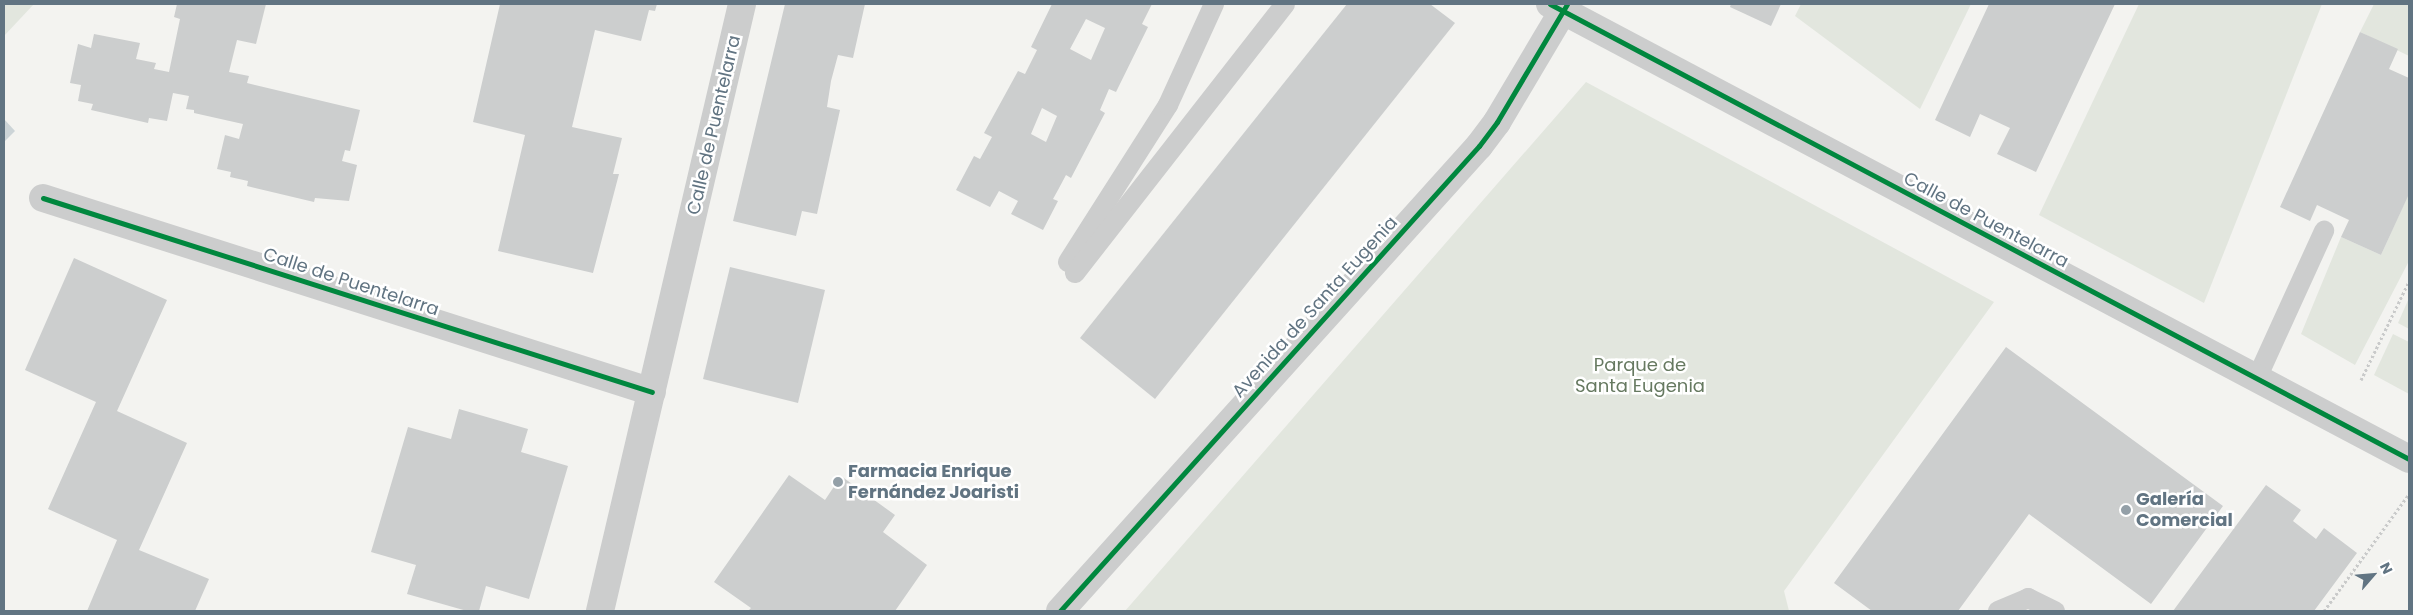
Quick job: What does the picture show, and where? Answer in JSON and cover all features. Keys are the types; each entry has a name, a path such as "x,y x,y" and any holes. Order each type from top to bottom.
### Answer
{"street":[{"name":"Calle de Puentelarra","path":"600,611 742,4"},
{"name":"Calle de Puentelarra","path":"1560,6 2409,459"},
{"name":"Avenida de Santa Eugenia","path":"1060,611 1478,146 1497,122 1560,6"},
{"name":"Calle de Puentelarra","path":"43,198 652,392"}],"lane":[{"path":"1214,4 1168,105 1071,268 1285,4"},
{"path":"2257,378 2324,231"},
{"path":"1998,611 2028,598 2055,611"}],"path":[{"path":"2361,380 2409,281"},
{"path":"2324,611 2409,494"}],"green space":[{"path":"4,4 34,4 4,36"},
{"path":"1801,4 1971,4 1920,109 1795,16"},
{"path":"2139,4 2322,4 2204,303 2039,215"},
{"path":"2374,4 2409,4 2409,56 2360,32"},
{"name":"Parque de Santa Eugenia","path":"1586,82 1994,302 1784,591 1789,611 1125,611"},
{"path":"2409,193 2409,261 2355,365 2301,334 2341,237 2381,255"},
{"path":"2409,298 2409,329 2398,323"},
{"path":"2393,334 2409,342 2409,394 2374,375"}],"shaded area":[{"path":"4,119 15,131 4,142"}],"building":[{"path":"177,4 266,4 256,44 237,40 229,72 249,76 247,83 360,110 350,151 345,150 342,161 357,165 349,201 315,198 314,202 247,186 248,181 230,177 231,172 217,169 225,135 239,139 243,124 194,113 194,110 186,109 189,96 173,93 167,121 149,118 148,123 91,110 93,104 78,101 81,85 70,83 78,44 91,48 94,34 140,43 136,59 156,63 154,69 169,72 180,19 174,17"},
{"path":"500,4 657,4 655,11 649,10 641,41 595,30 572,127 622,138 613,174 619,174 593,273 498,251 525,135 473,122"},
{"path":"785,4 865,4 853,58 838,55 831,81 827,107 840,110 817,214 802,211 796,236 733,221"},
{"path":"1052,4 1152,4 1142,24 1148,27 1116,92 1109,89 1100,110 1105,113 1071,178 1066,175 1053,199 1058,201 1043,230 1011,214 1018,201 999,191 990,207 956,190 974,156 980,159 992,137 984,133 1018,71 1025,74 1037,50 1031,47","holes":["1086,19 1105,28 1091,60 1070,49","1042,108 1057,116 1046,142 1031,134"]},
{"path":"1347,4 1430,4 1455,23 1155,399 1080,338"},
{"path":"1731,4 1781,4 1771,26 1730,7"},
{"path":"1989,4 2115,4 2036,172 1997,154 2010,128 1980,114 1970,137 1935,120"},
{"path":"2360,32 2398,49 2389,69 2409,78 2409,194 2381,255 2341,237 2349,220 2317,205 2310,221 2280,207"},
{"path":"74,258 167,300 117,411 187,443 139,550 209,579 195,611 87,611 117,540 48,509 96,402 25,370"},
{"path":"730,267 825,290 798,403 703,379"},
{"path":"2006,347 2223,506 2151,604 2029,514 1958,611 1872,611 1834,583"},
{"path":"459,409 528,429 521,452 568,466 529,599 486,586 479,611 467,611 407,594 416,565 371,552 408,427 451,439"},
{"path":"789,475 825,500 841,476 895,515 883,532 927,565 895,611 748,611 751,608 714,582"},
{"path":"2266,485 2301,510 2293,521 2316,539 2324,528 2357,553 2314,611 2173,611"}],"cycle path":[{"path":"1550,4 2409,459"},
{"path":"1060,611 1479,146 1497,122 1567,4"},
{"path":"43,198 652,392"}],"place":[{"name":"Farmacia Enrique Fernández Joaristi","path":"838,482"},
{"name":"Galería Comercial","path":"2126,510"}]}
